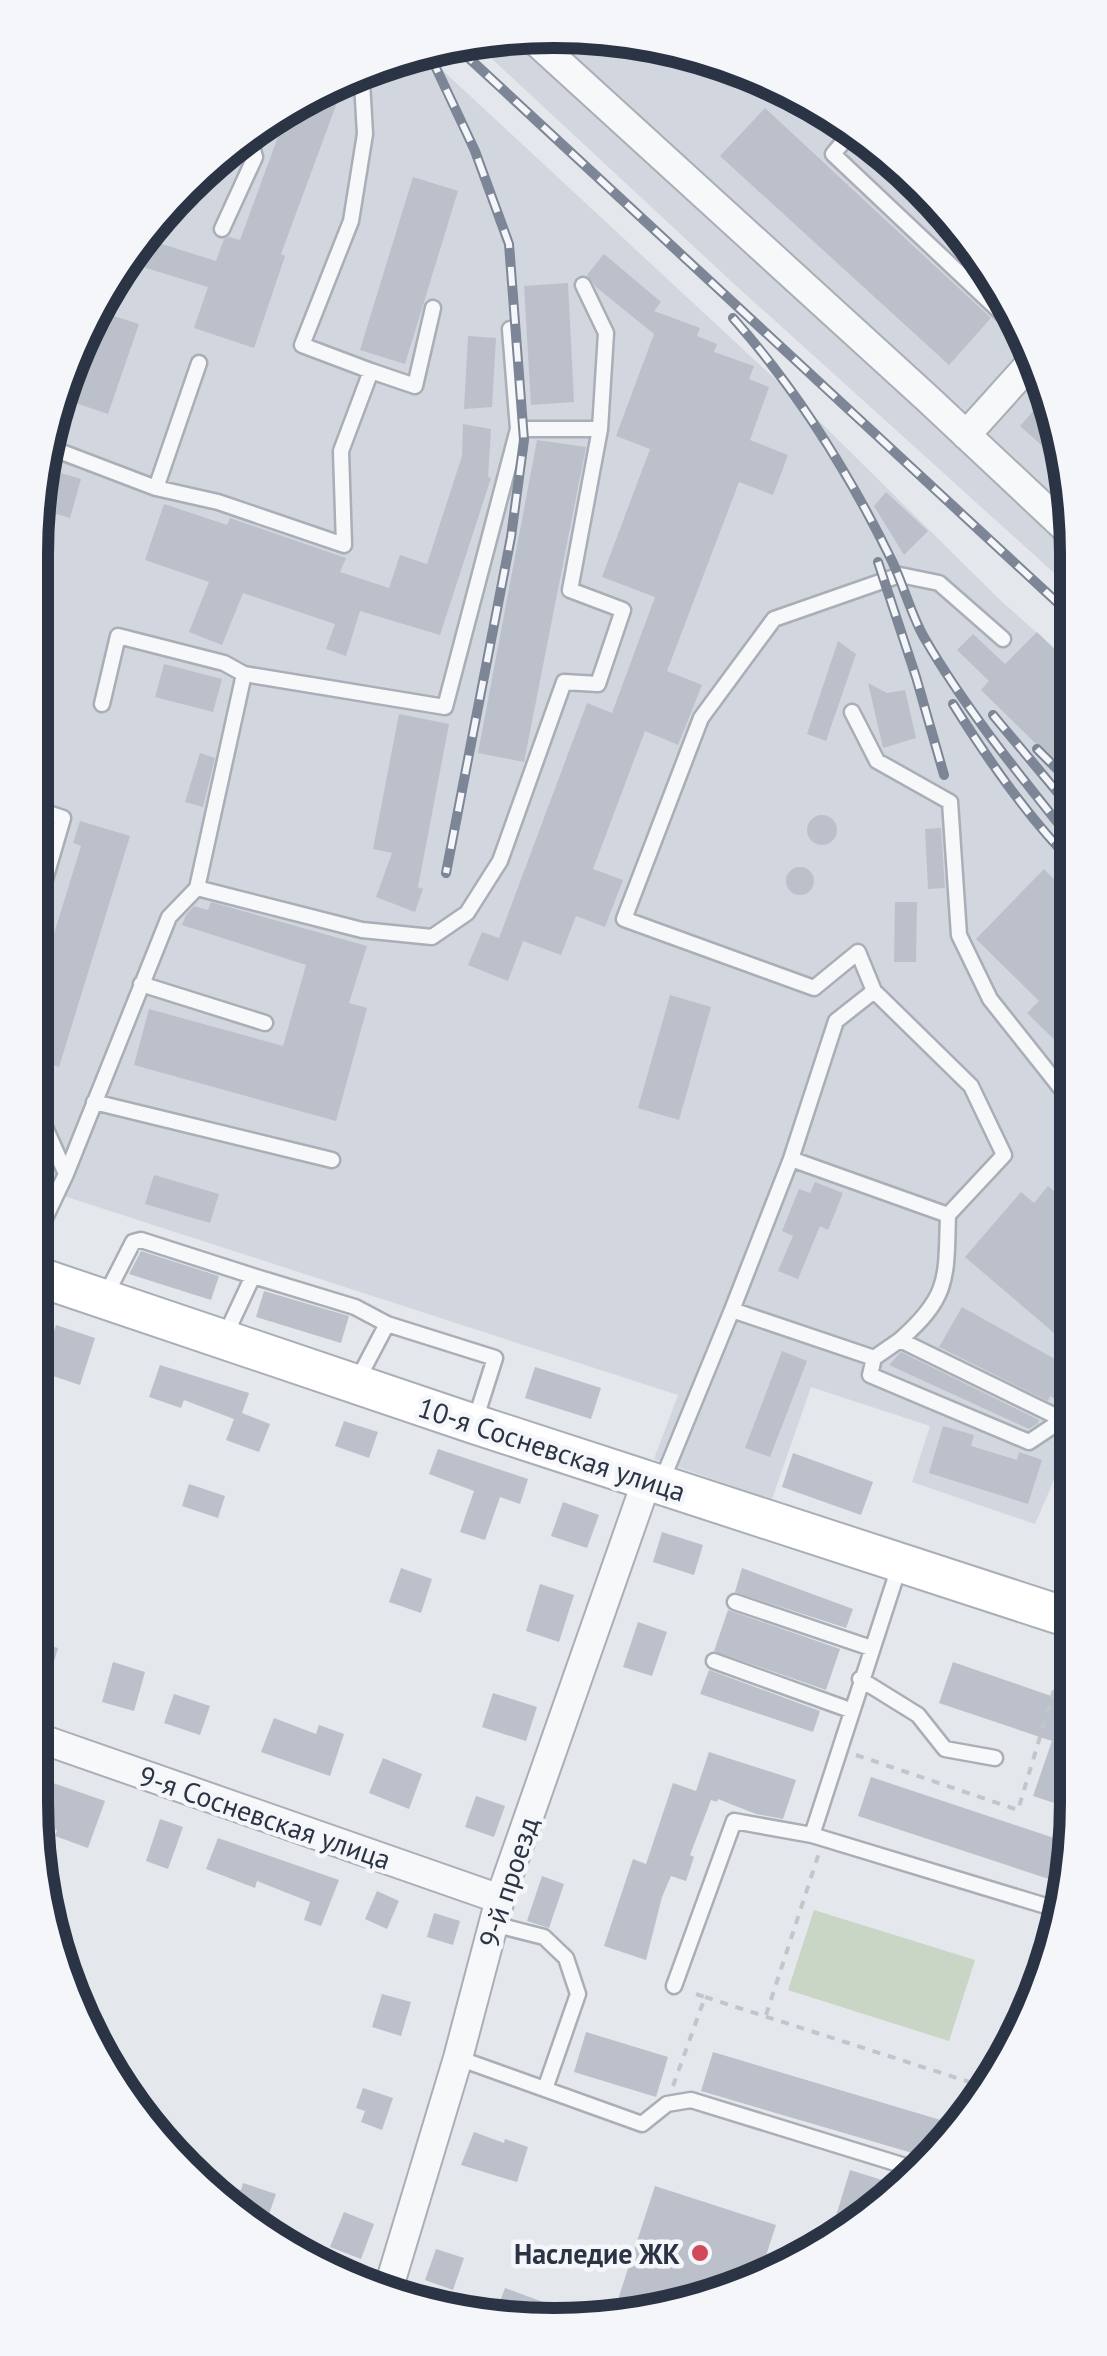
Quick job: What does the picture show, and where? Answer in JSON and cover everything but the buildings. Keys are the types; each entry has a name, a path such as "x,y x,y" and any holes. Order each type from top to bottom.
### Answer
{"street":[{"path":"544,48 1058,522"},
{"path":"966,435 1025,370"},
{"name":"10-я Сосневская улица","path":"48,1280 1060,1615"},
{"name":"9-й проезд","path":"390,2282 458,2058 497,1911 654,1482"},
{"name":"9-я Сосневская улица","path":"48,1743 497,1911"}],"lane":[{"path":"362,85 365,134 351,221 302,346 415,386 433,308"},
{"path":"845,140 832,154 995,307"},
{"path":"222,229 255,157 252,147"},
{"path":"197,888 362,930 432,938 467,914 500,860 564,682 598,684 623,610 570,590 600,429 606,333 583,285"},
{"path":"102,704 118,636 224,662 244,674 445,707 518,429 510,329"},
{"path":"156,488 199,363"},
{"path":"58,451 156,488 218,502 344,545 341,451 372,371"},
{"path":"518,429 600,429"},
{"path":"1004,638 939,583 900,575 774,620 701,718 624,918 814,988 858,952 874,991 971,1086 1004,1154 948,1215 946,1274 930,1314 874,1358 870,1375 1029,1442 1053,1426 1060,1427"},
{"path":"48,1212 168,917 197,888 244,674"},
{"path":"852,712 877,761 950,802 959,935 990,999 1060,1088"},
{"path":"48,813 63,818 48,869"},
{"path":"142,984 264,1022"},
{"path":"654,1482 732,1310 790,1158 836,1021 874,991"},
{"path":"94,1102 332,1160"},
{"path":"48,1134 66,1174"},
{"path":"790,1158 948,1215"},
{"path":"104,1298 133,1242 141,1240 355,1307 387,1324 495,1358 474,1424"},
{"path":"224,1338 253,1276"},
{"path":"732,1310 874,1358"},
{"path":"356,1384 387,1324"},
{"path":"900,1340 1060,1421"},
{"path":"818,1837 850,1710 900,1564"},
{"path":"735,1602 871,1648"},
{"path":"714,1661 850,1710"},
{"path":"860,1678 918,1715 944,1749 995,1758"},
{"path":"674,1986 734,1821 818,1837 1048,1908"},
{"path":"497,1911 544,1938 566,1958 578,1994 544,2089"},
{"path":"458,2058 642,2124 666,2104 691,2100 905,2166"}],"path":[{"path":"766,2016 818,1837"},
{"path":"674,1986 975,2083"},
{"path":"666,2104 705,1997"}],"shaded area":[{"path":"554,48 620,52 716,74 806,115 887,173 955,245 992,301 1021,360 1050,455 1060,578 485,52"},
{"path":"434,62 802,404 999,599 1060,653 1060,1466 1035,1524 912,1482 930,1426 811,1387 772,1499 654,1459 678,1395 48,1191 49,520 57,455 74,391 100,330 133,272 173,220 220,173 301,115 360,86"}],"green space":[{"path":"814,1910 975,1960 949,2041 788,1990"}],"railway":[{"path":"466,55 1060,605"},
{"path":"433,62 475,151 509,244 524,440 511,537 446,873"},
{"path":"733,318 779,374 840,465 892,561 920,630 941,666 1060,825"},
{"path":"878,562 944,775"},
{"path":"953,704 1009,787 1060,849"},
{"path":"993,715 1060,795"},
{"path":"1037,749 1060,772"}],"place":[{"name":"Наследие ЖК","path":"700,2253"}]}
